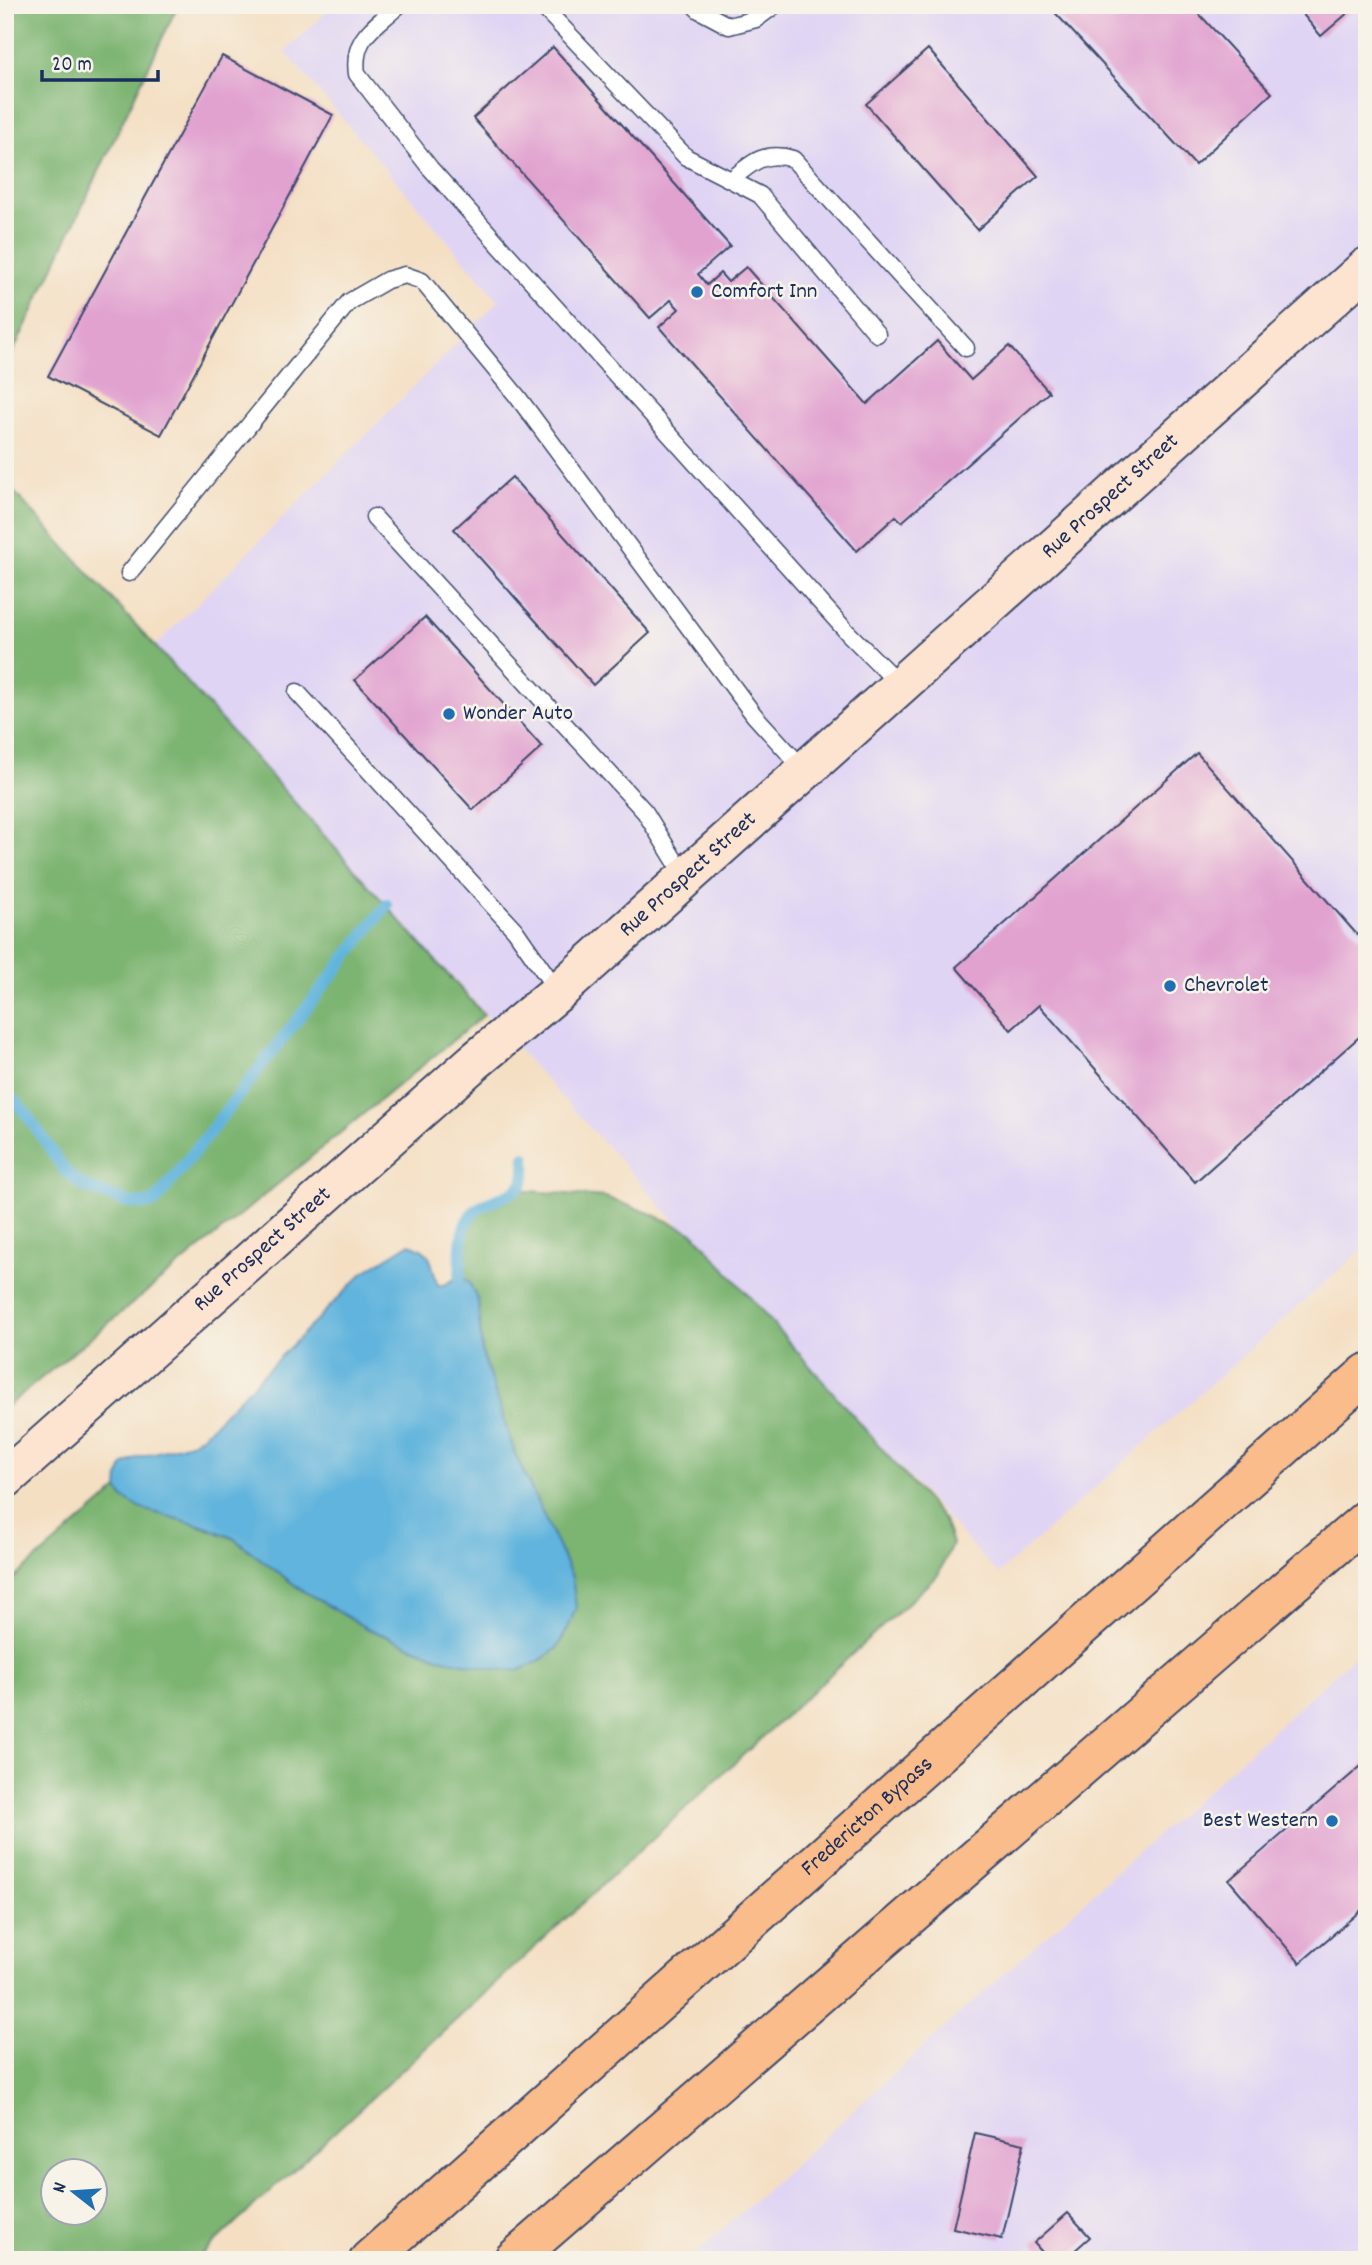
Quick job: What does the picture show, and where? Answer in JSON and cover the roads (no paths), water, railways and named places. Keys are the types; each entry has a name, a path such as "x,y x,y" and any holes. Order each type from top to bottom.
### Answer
{"highway":[{"name":"Fredericton Bypass","path":"369,2260 1367,1373"},
{"path":"513,2260 1367,1518"}],"main road":[{"name":"Rue Prospect Street","path":"5,1479 474,1062 558,992 899,684 1366,270"}],"lane":[{"path":"399,5 359,42 355,58 357,74 430,168 848,633 899,684"},
{"path":"541,5 686,157 760,195 877,334"},
{"path":"694,5 729,26 756,19 775,5"},
{"path":"730,180 754,161 779,154 793,159 966,348"},
{"path":"129,573 349,302 387,280 405,275 422,281 509,386 754,715 804,770"},
{"path":"374,517 645,812 685,877"},
{"path":"297,692 514,930 558,992"}],"water":[{"path":"409,1244 427,1255 438,1285 444,1285 460,1276 469,1282 478,1301 482,1353 515,1454 572,1577 576,1607 557,1648 538,1662 518,1671 444,1659 366,1628 300,1589 233,1538 206,1527 142,1509 123,1498 118,1489 119,1476 124,1465 137,1458 190,1443 204,1434 364,1272"}],"waterway":[{"path":"5,1090 27,1115 65,1171 83,1186 129,1203 155,1202 387,905"},
{"path":"460,1276 462,1239 469,1218 482,1206 521,1185 525,1176 525,1157"}],"place":[{"name":"Comfort Inn","path":"697,292"},
{"name":"Wonder Auto","path":"449,714"},
{"name":"Chevrolet","path":"1170,986"},
{"name":"Best Western","path":"1332,1821"}]}
